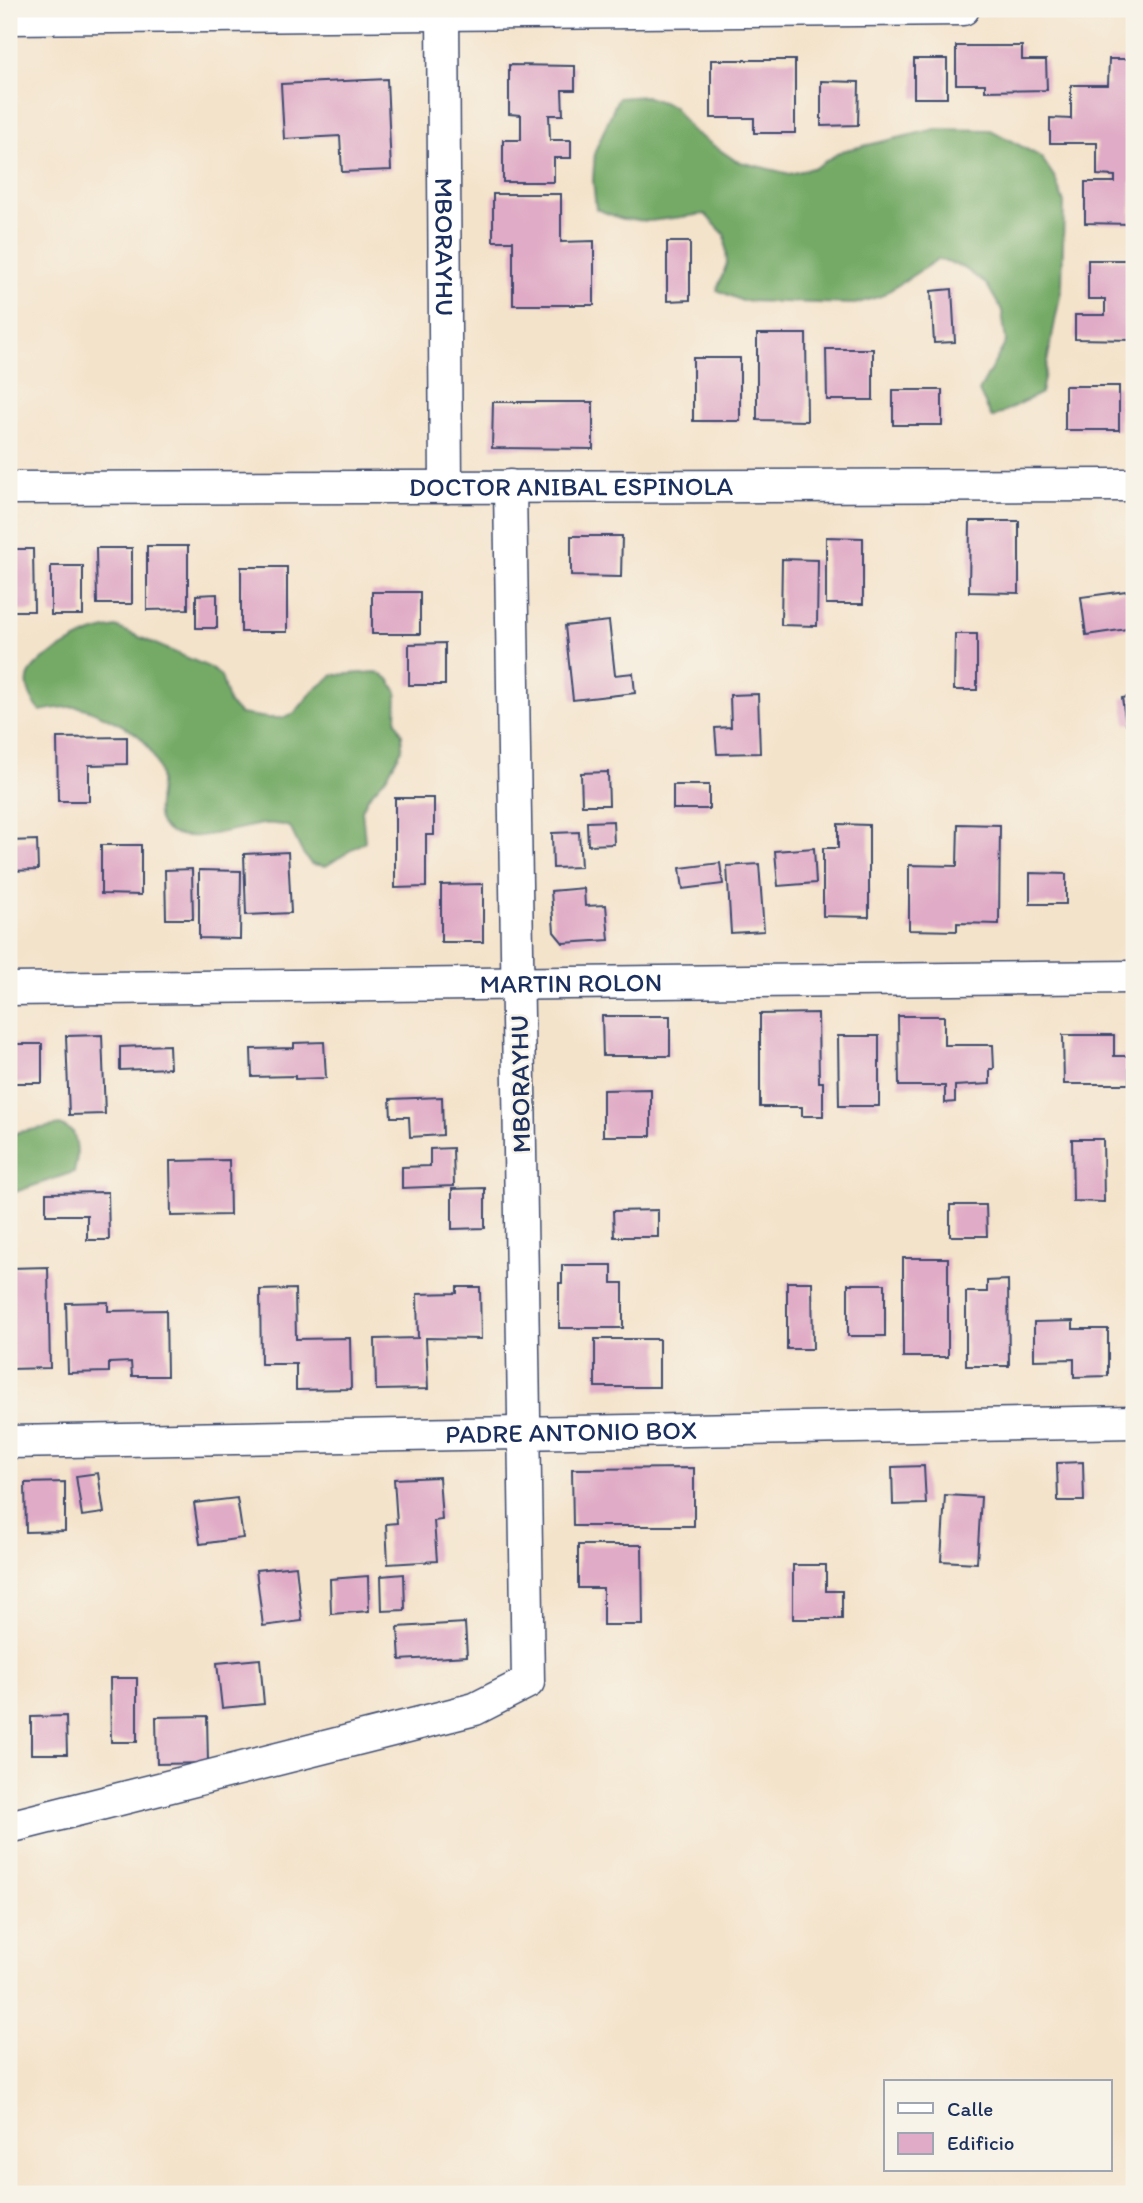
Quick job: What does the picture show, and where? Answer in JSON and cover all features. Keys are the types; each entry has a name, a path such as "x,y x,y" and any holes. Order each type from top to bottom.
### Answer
{"street":[{"path":"9,18 443,11 963,9"},
{"name":"MBORAYHU","path":"443,11 446,486"},
{"name":"DOCTOR ANIBAL ESPINOLA","path":"9,488 1134,485"},
{"name":"MBORAYHU","path":"9,1828 475,1709 528,1682 510,486"},
{"name":"MARTIN ROLON","path":"9,989 1134,976"},
{"name":"PADRE ANTONIO BOX","path":"9,1442 1134,1422"}],"green space":[{"path":"645,96 673,106 691,130 736,161 790,174 816,167 842,151 936,129 991,130 1041,157 1055,178 1064,203 1062,286 1041,393 992,418 979,391 1006,342 1002,311 987,285 964,268 938,259 881,296 855,304 742,301 717,290 727,263 725,235 705,214 650,221 622,219 596,209 593,180 595,151 618,98"},
{"path":"116,627 209,667 221,676 229,704 240,714 282,718 295,713 312,692 334,675 376,672 389,679 397,692 396,721 402,734 402,749 387,776 368,797 362,810 365,841 326,866 311,864 290,827 283,825 264,824 199,836 173,834 164,828 158,817 159,772 153,756 141,738 120,724 84,708 40,711 28,690 29,674 41,661 81,638"},
{"path":"60,1125 73,1132 75,1137 77,1152 74,1172 9,1194 9,1136"}],"building":[{"path":"956,46 1022,46 1022,60 1046,60 1047,90 985,91 985,84 956,84"},
{"path":"914,59 947,59 947,98 914,98"},
{"path":"1109,59 1134,59 1134,182 1131,182 1131,224 1085,223 1085,182 1115,182 1115,176 1097,175 1097,143 1050,143 1050,118 1071,119 1071,85 1108,85"},
{"path":"711,60 795,60 795,133 754,133 754,118 711,118"},
{"path":"509,65 575,66 575,90 562,90 563,115 549,115 550,140 571,140 571,158 554,158 554,182 503,182 503,140 521,140 521,115 509,114"},
{"path":"387,79 391,170 342,172 340,136 284,139 281,84"},
{"path":"821,81 859,82 858,125 821,126"},
{"path":"493,194 561,194 561,242 594,241 594,305 513,305 513,241 493,241"},
{"path":"667,242 690,242 690,300 667,301"},
{"path":"1088,260 1134,260 1134,340 1075,339 1075,315 1105,315 1105,299 1088,299"},
{"path":"952,289 955,342 934,343 931,291"},
{"path":"757,334 806,334 807,421 757,420"},
{"path":"826,349 873,349 873,400 827,400"},
{"path":"693,358 740,358 740,421 693,421"},
{"path":"1065,386 1119,386 1119,430 1065,430"},
{"path":"893,390 942,390 942,425 893,425"},
{"path":"493,402 593,402 593,449 492,448"},
{"path":"970,521 1019,521 1019,593 969,592"},
{"path":"571,536 622,536 621,577 571,576"},
{"path":"826,537 863,538 863,604 826,604"},
{"path":"147,546 188,546 188,609 147,610"},
{"path":"96,548 132,548 132,604 97,604"},
{"path":"9,549 33,549 34,611 9,611"},
{"path":"782,559 818,560 817,626 781,625"},
{"path":"51,566 83,566 83,615 51,615"},
{"path":"241,567 287,567 287,632 241,632"},
{"path":"1134,590 1134,628 1086,635 1081,597"},
{"path":"372,592 420,592 420,634 372,634"},
{"path":"217,594 217,628 196,628 196,595"},
{"path":"609,621 615,675 633,673 635,693 573,700 565,626"},
{"path":"955,634 977,634 977,690 954,690"},
{"path":"445,643 445,685 409,685 409,644"},
{"path":"758,694 760,753 717,754 715,728 731,727 730,695"},
{"path":"1134,696 1134,723 1126,724 1122,698"},
{"path":"127,737 127,764 89,765 89,801 58,801 57,738"},
{"path":"608,772 609,805 582,805 581,773"},
{"path":"673,785 709,785 709,809 673,809"},
{"path":"395,798 434,798 434,835 426,835 426,887 395,888"},
{"path":"613,821 614,844 588,845 587,822"},
{"path":"838,824 869,825 869,917 823,916 823,848 838,848"},
{"path":"958,824 1000,825 999,924 957,923 957,931 909,930 909,865 957,866"},
{"path":"579,832 581,867 553,868 552,833"},
{"path":"37,840 38,870 9,871 9,841"},
{"path":"101,845 141,845 141,895 101,894"},
{"path":"814,848 816,883 778,886 775,851"},
{"path":"288,852 291,913 246,915 244,854"},
{"path":"720,863 723,884 683,889 680,868"},
{"path":"759,864 764,931 731,933 727,866"},
{"path":"192,869 193,919 166,919 165,870"},
{"path":"199,870 241,871 240,939 199,938"},
{"path":"1030,873 1066,874 1066,904 1030,904"},
{"path":"483,884 483,942 441,942 441,885"},
{"path":"584,888 585,906 606,905 609,940 563,943 554,932 551,891"},
{"path":"818,1013 819,1082 823,1082 823,1116 802,1116 802,1107 760,1107 760,1014"},
{"path":"602,1016 670,1016 670,1056 603,1056"},
{"path":"898,1016 944,1016 944,1045 993,1045 994,1069 990,1069 990,1084 955,1086 955,1102 945,1103 945,1086 899,1086"},
{"path":"102,1035 105,1114 69,1115 66,1036"},
{"path":"1063,1035 1114,1035 1114,1056 1129,1056 1129,1084 1064,1084"},
{"path":"838,1036 879,1036 879,1106 839,1106"},
{"path":"324,1042 326,1078 252,1077 251,1049 294,1048 294,1043"},
{"path":"9,1044 42,1044 42,1083 9,1083"},
{"path":"169,1045 170,1068 120,1070 120,1047"},
{"path":"651,1089 651,1136 603,1136 603,1090"},
{"path":"442,1097 443,1135 410,1137 409,1117 391,1117 390,1099"},
{"path":"1072,1139 1103,1139 1104,1202 1073,1201"},
{"path":"453,1148 454,1186 402,1188 402,1167 430,1166 430,1149"},
{"path":"229,1160 230,1215 171,1216 170,1161"},
{"path":"485,1188 485,1228 452,1229 452,1189"},
{"path":"108,1192 109,1240 87,1240 87,1215 46,1215 46,1193"},
{"path":"950,1205 986,1205 987,1236 950,1236"},
{"path":"658,1210 658,1237 614,1237 613,1211"},
{"path":"903,1258 948,1258 948,1357 903,1357"},
{"path":"562,1265 612,1265 612,1283 623,1283 623,1328 559,1328 559,1283 562,1283"},
{"path":"48,1267 50,1368 9,1369 9,1268"},
{"path":"1008,1280 1009,1366 966,1366 966,1292 987,1292 987,1281"},
{"path":"787,1282 812,1282 813,1349 787,1349"},
{"path":"848,1284 885,1284 885,1336 848,1336"},
{"path":"457,1287 480,1287 481,1339 426,1338 428,1389 376,1390 375,1339 418,1338 417,1294 457,1293"},
{"path":"295,1289 296,1339 350,1338 351,1389 296,1390 296,1364 261,1364 260,1290"},
{"path":"108,1302 108,1311 166,1310 167,1376 132,1376 131,1362 109,1363 109,1372 68,1373 66,1303"},
{"path":"1073,1321 1073,1329 1108,1329 1108,1376 1074,1377 1074,1359 1034,1360 1034,1322"},
{"path":"595,1339 659,1339 659,1387 595,1387"},
{"path":"1083,1462 1084,1501 1058,1501 1057,1463"},
{"path":"924,1466 926,1504 893,1505 892,1467"},
{"path":"694,1468 694,1526 573,1526 572,1469"},
{"path":"98,1473 104,1513 82,1516 76,1476"},
{"path":"439,1477 442,1520 434,1521 437,1561 388,1564 386,1524 397,1523 394,1479"},
{"path":"65,1482 65,1531 26,1532 25,1483"},
{"path":"945,1495 981,1497 977,1563 941,1561"},
{"path":"237,1498 243,1538 200,1544 194,1503"},
{"path":"578,1545 642,1545 643,1625 603,1625 603,1588 578,1588"},
{"path":"793,1565 826,1565 826,1591 842,1591 842,1619 793,1619"},
{"path":"296,1566 302,1621 263,1626 256,1570"},
{"path":"404,1574 405,1610 382,1611 381,1576"},
{"path":"368,1576 369,1611 331,1614 330,1579"},
{"path":"465,1623 467,1656 400,1660 398,1627"},
{"path":"260,1659 264,1704 222,1708 217,1663"},
{"path":"110,1678 137,1678 137,1742 111,1742"},
{"path":"66,1716 67,1754 31,1754 31,1717"},
{"path":"207,1716 208,1763 157,1764 156,1717"}]}
